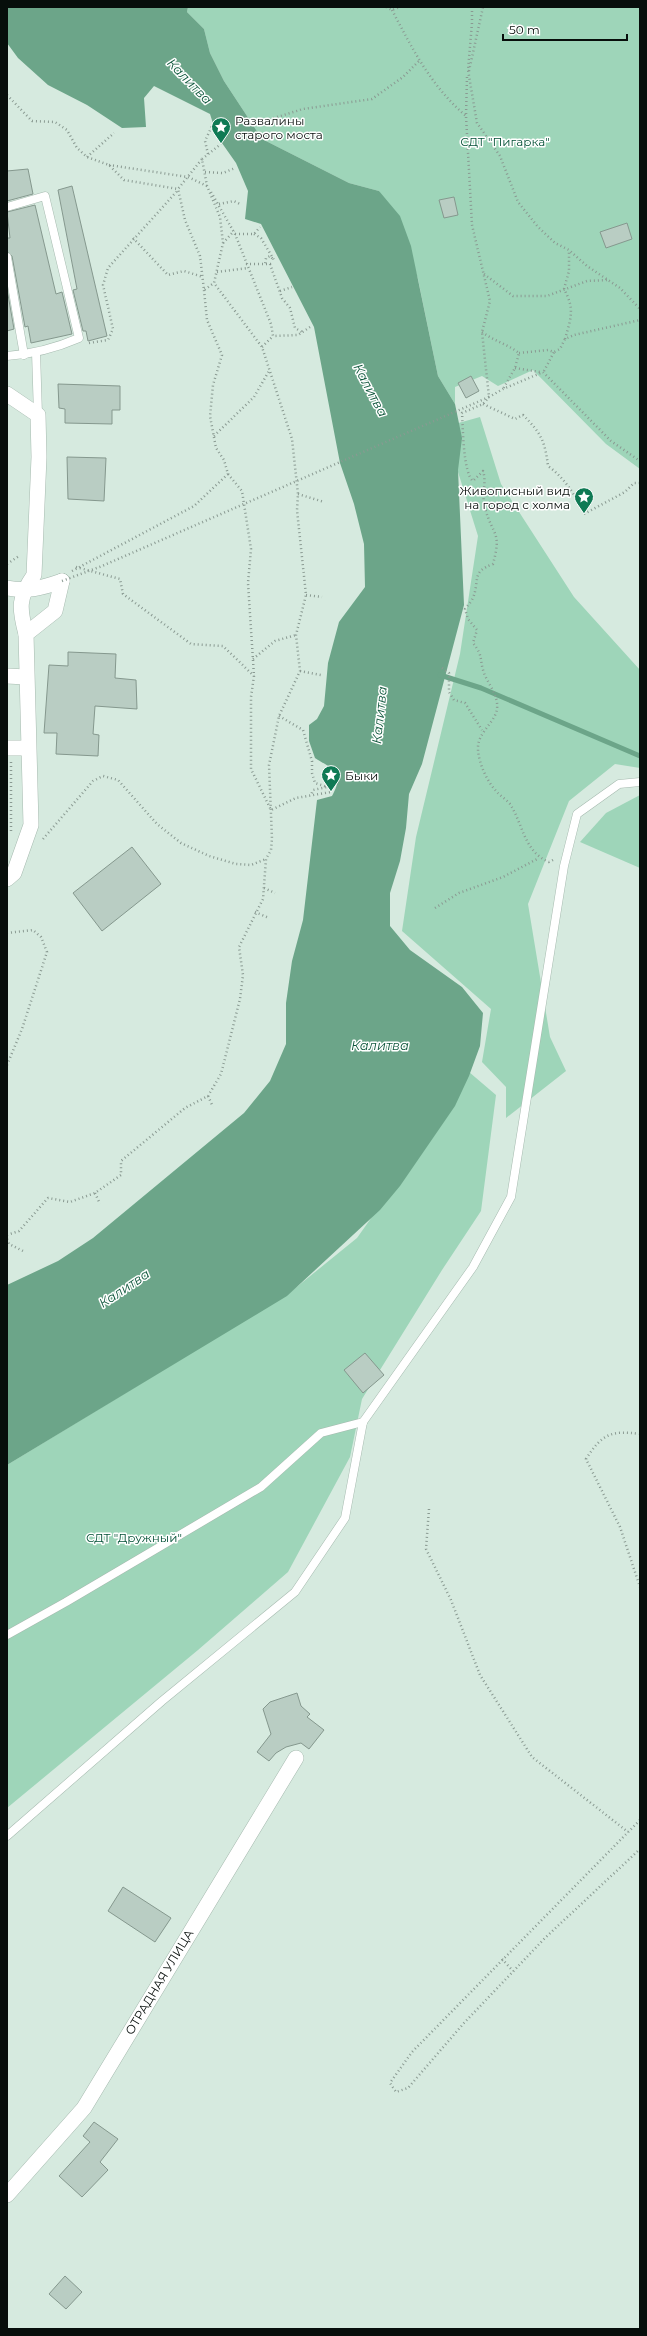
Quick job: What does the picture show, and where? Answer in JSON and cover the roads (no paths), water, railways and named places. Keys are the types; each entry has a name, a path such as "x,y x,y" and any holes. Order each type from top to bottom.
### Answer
{"street":[{"path":"7,394 38,415 39,457 34,575 23,591 21,616 26,634 26,676 16,748 31,825 11,876"},
{"path":"7,588 23,591 40,589 62,581 55,611 26,634"},
{"path":"7,676 26,676"},
{"name":"ОТРАДНАЯ УЛИЦА","path":"7,2195 84,2108 296,1758"}],"lane":[{"path":"7,207 45,196 79,338 58,347 24,355 7,356"},
{"path":"7,257 24,355"},
{"path":"36,352 38,415"},
{"path":"7,1836 162,1701 295,1592 345,1518 363,1422 473,1267 511,1197 534,1063 564,866 577,814 619,784 640,782"},
{"path":"7,1635 66,1602 261,1486 322,1433 363,1422"}],"water":[{"name":"Калитва","path":"7,7 188,7 187,12 204,29 210,53 224,81 262,139 349,183 379,191 400,216 411,246 438,376 455,404 462,438 458,470 464,605 422,764 409,794 406,828 400,861 390,893 390,926 410,950 462,987 483,1013 480,1046 469,1076 455,1106 400,1186 380,1210 287,1296 7,1465 7,1285 58,1261 93,1238 244,1113 270,1081 286,1044 286,1003 292,961 303,920 317,800 332,796 338,782 336,772 315,758 309,741 309,725 317,719 324,706 328,663 339,622 365,587 364,544 354,504 340,463 314,327 261,224 245,219 248,191 236,163 217,136 210,114 154,86 144,98 146,127 122,128 87,105 48,85 18,58 7,43"}],"waterway":[{"path":"440,675 481,688 640,756"}],"place":[{"name":"Развалины старого моста","path":"221,144"},
{"name":"Живописный вид на город с холма","path":"584,514"},
{"name":"Быки","path":"331,792"}],"park label":[{"name":"СДТ \"Пигарка\"","path":"505,141"},
{"name":"СДТ \"Дружный\"","path":"134,1537"}]}
